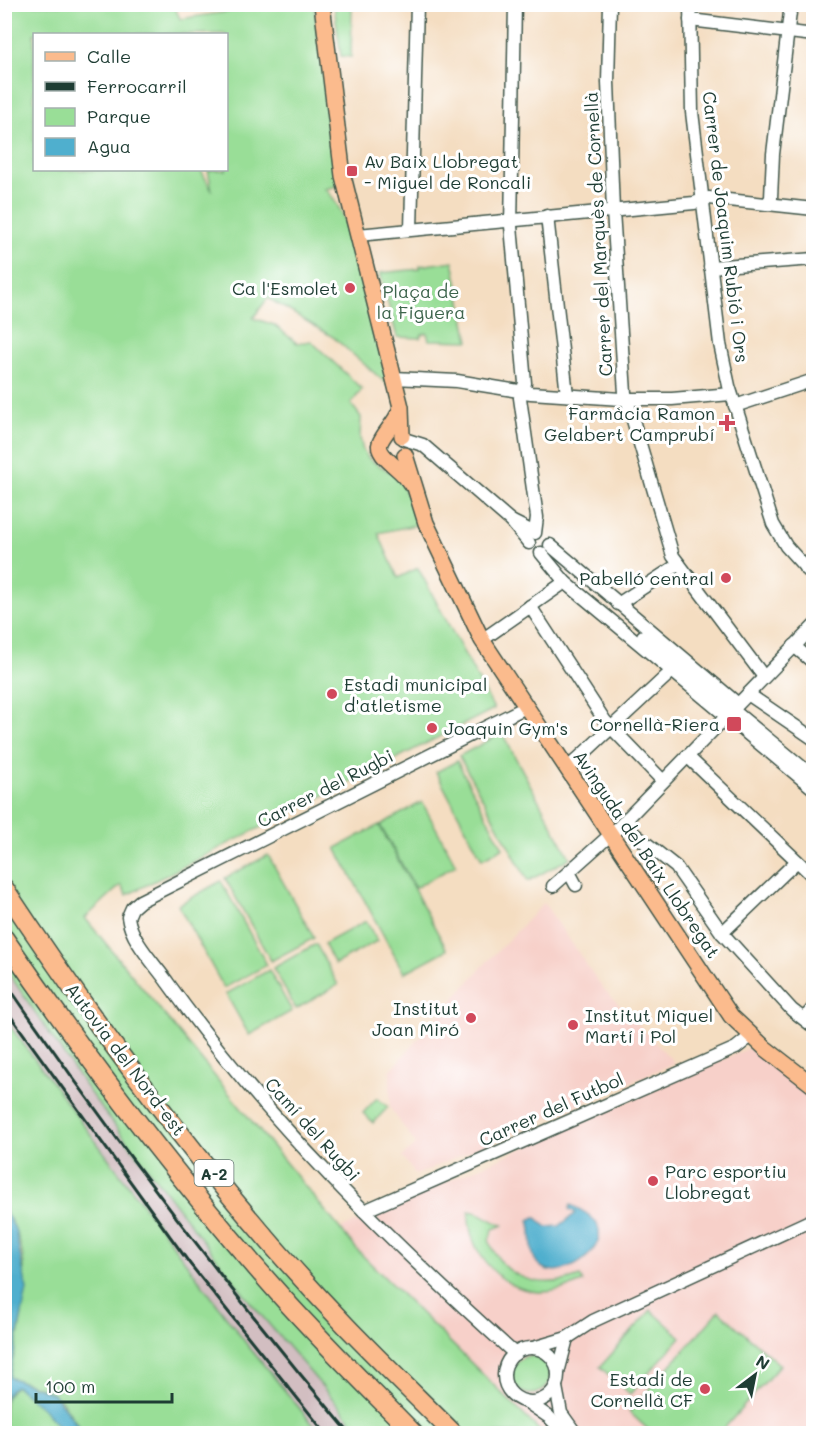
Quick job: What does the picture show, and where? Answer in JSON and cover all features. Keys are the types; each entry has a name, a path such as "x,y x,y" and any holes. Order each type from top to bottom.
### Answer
{"highway":[{"name":"Autovia del Nord-est","path":"4,888 66,981 128,1064 275,1247 347,1327 454,1434"},
{"name":"Autovia del Nord-est","path":"4,938 53,1010 190,1189 281,1296 357,1378 414,1434"}],"main road":[{"path":"322,4 343,176 401,407 401,443 400,460 390,461 383,457 379,449 381,441 401,443"},
{"name":"Avinguda del Baix Llobregat","path":"401,443 414,477 426,523 482,640 731,1017 813,1086"},
{"name":"Avinguda del Baix Llobregat","path":"390,461 402,470 416,491"}],"street":[{"path":"411,229 417,4"},
{"path":"515,4 510,219 525,383 520,398 537,517 532,550 547,550 618,604 813,789"},
{"name":"Carrer del Marquès de Cornellà","path":"610,4 608,82 613,211 617,296 627,399 673,556 764,677"},
{"name":"Carrer de Joaquim Rubió i Ors","path":"690,4 692,112 720,344 733,400 773,524 786,546 810,568"},
{"path":"767,204 771,198 773,154 791,4"},
{"path":"690,20 813,35"},
{"path":"358,235 613,211 702,201 710,198 813,209"},
{"path":"547,216 567,395"},
{"path":"710,267 813,259"},
{"path":"394,378 457,381 567,395 627,399 733,400 813,380"},
{"path":"401,443 428,450 532,538"},
{"path":"532,538 547,535 547,550 565,582 672,671 732,710"},
{"path":"547,550 569,575 813,777"},
{"path":"618,604 679,564"},
{"path":"482,640 565,582"},
{"path":"530,606 611,728 663,781"},
{"path":"553,886 627,818 813,626"},
{"path":"794,646 813,663"},
{"path":"567,769 672,671"},
{"path":"748,694 813,739"},
{"name":"Carrer del Rugbi","path":"140,901 526,706"},
{"path":"687,756 813,877"},
{"path":"627,818 633,833 676,867 722,933 809,1023"},
{"path":"621,851 633,833"},
{"path":"722,933 797,861"},
{"path":"569,872 576,885"},
{"name":"Camí del Rugbi","path":"140,901 130,912 129,924 174,991 272,1112 364,1211 440,1286 515,1354"},
{"path":"809,1023 813,1007"},
{"name":"Carrer del Futbol","path":"364,1211 736,1048 751,1036"},
{"path":"565,1434 549,1417 514,1395 506,1384 506,1366 515,1354 567,1338 593,1320 813,1219"},
{"path":"567,1338 556,1387 561,1413 576,1434"},
{"path":"533,1348 551,1357 558,1374"},
{"path":"526,1402 543,1400 556,1387"}],"shaded area":[{"path":"544,903 602,987 675,1063 416,1175 402,1157 416,1144 390,1108 390,1071 483,966"},
{"path":"4,968 90,1093 250,1302 362,1433 320,1433 248,1346 5,1018"},
{"path":"749,1048 813,1096 813,1433 542,1433 359,1252 340,1229"}],"green space":[{"path":"4,5 174,5 180,19 273,5 314,5 338,186 325,189 336,203 356,251 388,385 333,337 268,298 253,318 274,325 297,343 311,341 362,389 351,404 361,417 360,438 363,451 370,460 399,477 420,524 378,533 398,578 418,568 494,709 127,895 121,885 85,918 359,1252 542,1433 362,1433 250,1302 90,1093 5,968 4,145 10,135 4,132"},
{"path":"334,5 352,5 351,57 341,56"},
{"name":"Plaça de la Figuera","path":"453,261 469,341 429,340 427,333 422,334 420,338 397,337 380,273 420,269 420,266"},
{"path":"502,733 570,858 528,881 459,756"},
{"path":"457,761 503,848 482,859 436,772"},
{"path":"422,802 456,865 415,888 380,825"},
{"path":"379,825 447,950 404,973 336,848"},
{"path":"268,855 314,938 271,961 225,878"},
{"path":"221,881 267,965 224,988 178,905"},
{"path":"366,921 377,941 335,964 324,944"},
{"path":"316,944 338,985 296,1009 273,968"},
{"path":"269,970 292,1011 249,1035 226,994"},
{"path":"4,1018 248,1346 320,1433 83,1433 61,1400 47,1390 9,1377 22,1314 24,1272 22,1251 5,1211"},
{"path":"377,1098 388,1107 373,1123 363,1113"},
{"path":"469,1211 503,1225 493,1229 489,1240 495,1254 514,1273 539,1282 566,1280 580,1276 583,1282 560,1290 544,1292 523,1289 510,1283 498,1275 479,1253 473,1240"},
{"path":"651,1310 681,1337 630,1394 600,1367"},
{"name":"Estadi de Cornellà CF","path":"719,1311 780,1365 720,1433 652,1433 629,1412"},
{"path":"531,1356 544,1362 550,1375 544,1388 531,1394 518,1388 512,1375 518,1362"},
{"path":"16,1386 42,1408 64,1433 5,1434 5,1401"}],"water":[{"path":"571,1205 594,1220 599,1230 598,1241 592,1251 571,1267 547,1270 535,1260 529,1220 535,1217 547,1227 559,1226 576,1213 569,1209"},
{"path":"5,1211 15,1229 27,1290 9,1377 54,1394 83,1433 64,1433 42,1408 16,1386 10,1390 5,1399 4,1314 7,1295"}],"railway":[{"path":"4,135 9,137"},
{"path":"4,980 86,1097 171,1211 259,1324 350,1434"},
{"path":"4,1007 190,1264 326,1434"}],"place":[{"name":"Av Baix Llobregat - Miguel de Roncali","path":"352,171"},
{"name":"Ca l'Esmolet","path":"350,288"},
{"name":"Farmàcia Ramon Gelabert Camprubí","path":"727,423"},
{"name":"Pabelló central","path":"726,578"},
{"name":"Estadi municipal d'atletisme","path":"332,694"},
{"name":"Cornellà-Riera","path":"734,724"},
{"name":"Joaquin Gym's","path":"432,728"},
{"name":"Institut Joan Miró","path":"471,1018"},
{"name":"Institut Miquel Martí i Pol","path":"573,1025"},
{"name":"Parc esportiu Llobregat","path":"653,1181"},
{"name":"Estadi de Cornellà CF","path":"705,1389"}]}
